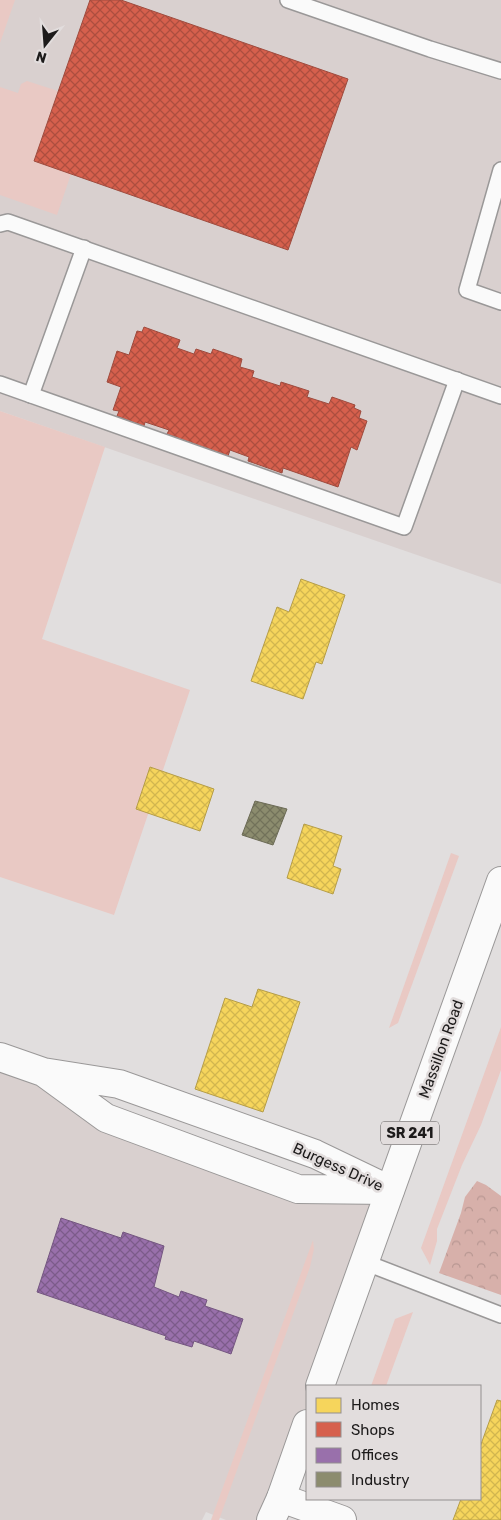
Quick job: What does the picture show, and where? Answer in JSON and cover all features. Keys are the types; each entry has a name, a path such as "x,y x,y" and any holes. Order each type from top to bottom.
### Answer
{"street":[{"name":"Massillon Road","path":"320,1385 501,881"},
{"name":"Burgess Drive","path":"0,1057 43,1072 118,1084 315,1154 390,1190"},
{"name":"Burgess Drive","path":"43,1072 106,1118 298,1189 390,1190"},
{"path":"306,1427 276,1509 342,1520"}],"lane":[{"path":"288,0 430,49 501,71"},
{"path":"501,170 467,290 501,302"},
{"path":"0,224 8,222 84,248 501,396"},
{"path":"32,395 84,248"},
{"path":"0,384 404,527 457,380"},
{"path":"364,1262 501,1315"}],"shaded area":[{"path":"0,0 501,0 501,584 0,411"},
{"path":"0,0 15,0 0,43"},
{"path":"27,81 58,91 34,161 71,174 57,215 0,195 0,87 18,93 21,84"},
{"path":"0,411 105,447 42,639 190,690 114,915 0,877"},
{"path":"451,853 459,856 398,1023 389,1028"},
{"path":"501,1027 501,1070 481,1125 462,1165 437,1229 437,1241 430,1265 421,1248"},
{"path":"0,1057 106,1118 298,1189 390,1190 306,1385 306,1421 270,1520 226,1520 206,1512 202,1520 0,1520"},
{"path":"313,1240 314,1249 310,1267 219,1520 211,1520"},
{"path":"413,1312 386,1385 371,1385 395,1319"}],"green space":[{"path":"477,1181 501,1196 501,1295 439,1273 465,1197"}],"building: Homes":[{"path":"301,579 345,595 322,664 316,662 303,699 251,681 277,607 289,612"},
{"path":"150,767 214,789 200,831 136,809"},
{"path":"304,824 342,836 333,866 341,869 333,894 287,878"},
{"path":"258,989 300,1002 263,1112 195,1089 225,998 252,1007"},
{"path":"497,1400 501,1401 501,1520 453,1520 461,1500 481,1500 481,1444"}],"building: Shops":[{"path":"90,0 121,0 348,79 288,250 34,161"},
{"path":"144,327 180,340 177,348 194,354 196,349 211,354 213,349 242,359 240,367 254,371 252,377 280,386 281,382 309,391 307,397 329,404 332,397 355,405 354,408 361,411 359,418 367,421 357,450 351,447 338,487 283,468 282,473 248,461 249,457 230,450 228,456 167,434 169,430 145,422 144,426 117,416 119,411 113,410 121,387 107,382 117,351 129,355 137,331 142,332"}],"building: Offices":[{"path":"61,1218 121,1238 123,1232 164,1246 154,1287 179,1297 181,1291 207,1300 205,1306 243,1319 231,1354 194,1341 192,1347 165,1339 166,1336 37,1292"}],"building: Industry":[{"path":"255,801 287,809 273,845 242,835"}]}
